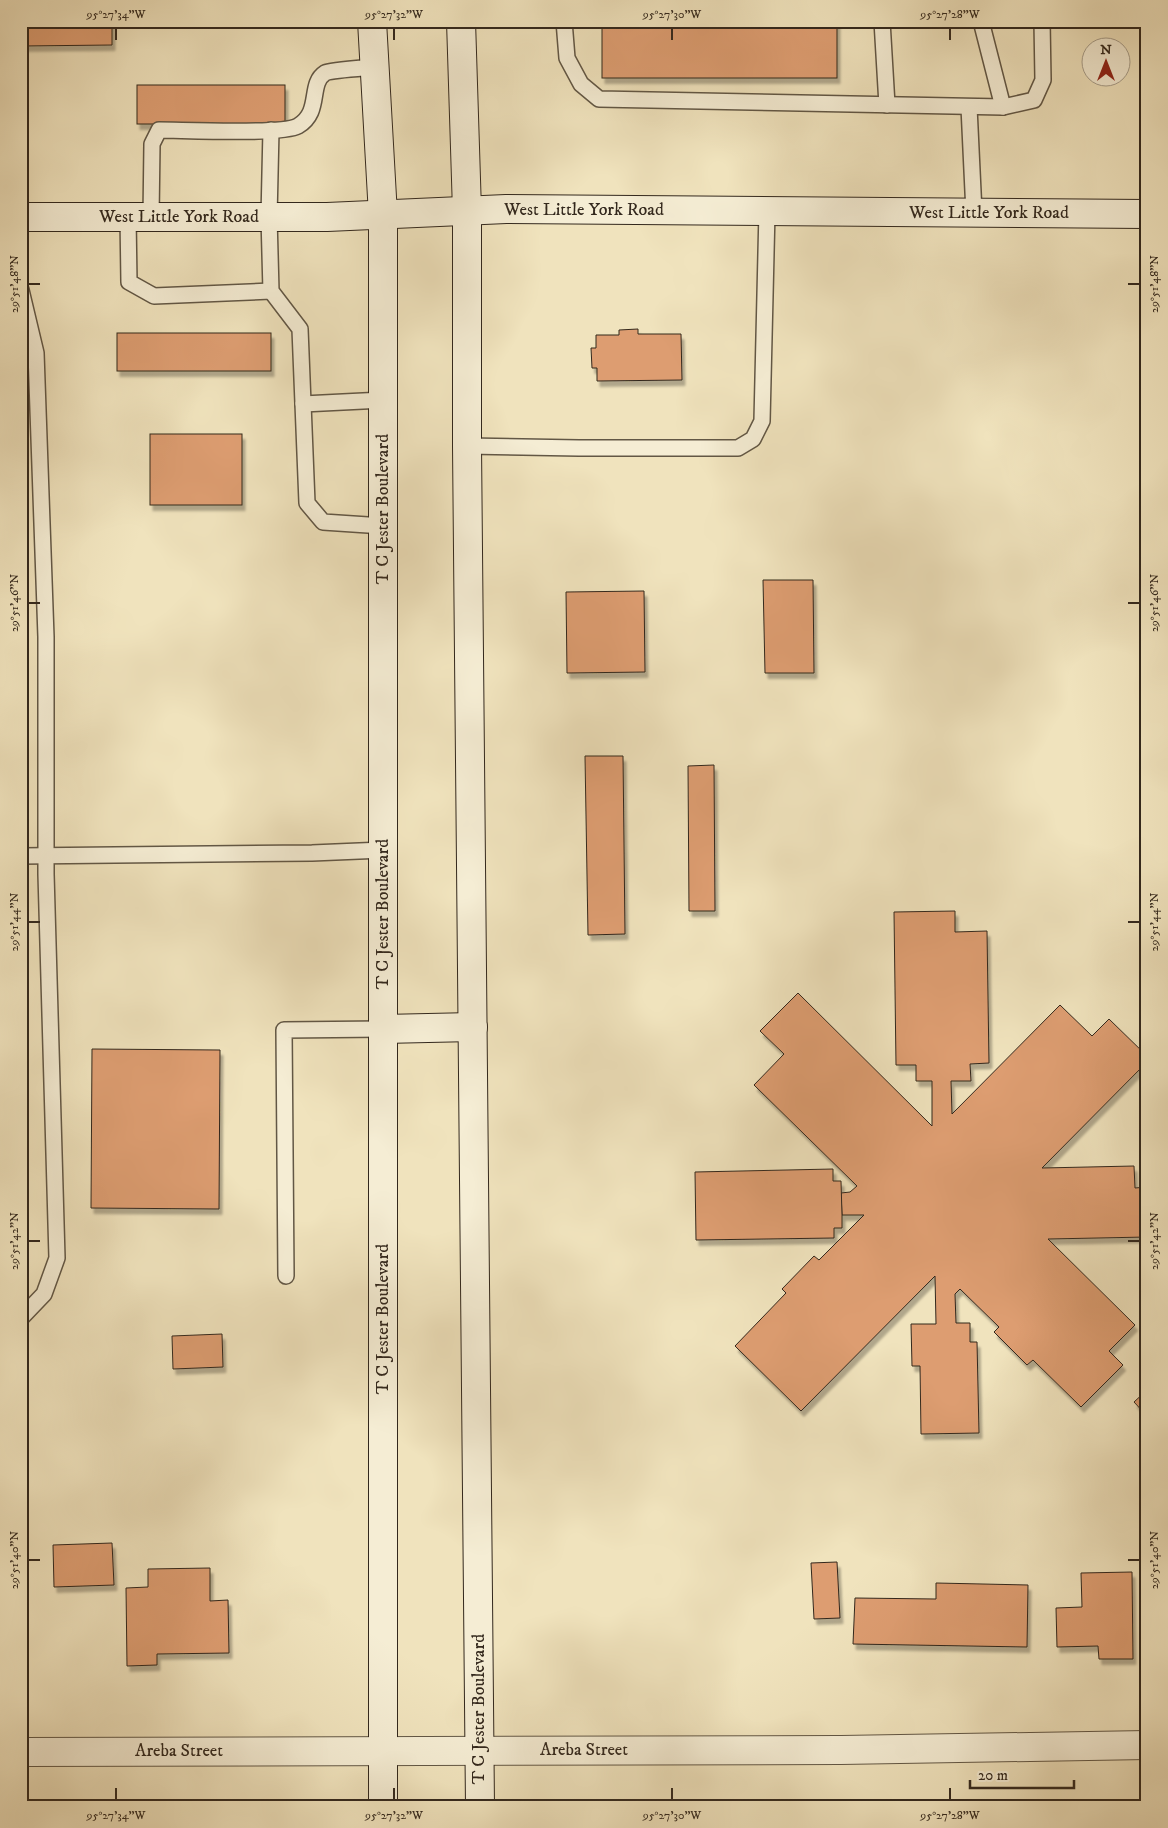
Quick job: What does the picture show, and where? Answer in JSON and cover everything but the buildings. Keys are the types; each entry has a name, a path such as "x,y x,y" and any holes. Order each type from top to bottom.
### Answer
{"main road":[{"name":"T C Jester Boulevard","path":"372,21 383,215 383,1807"},
{"name":"T C Jester Boulevard","path":"461,21 467,211 467,446 480,1807"},
{"name":"West Little York Road","path":"21,217 327,217 506,209 1147,214"},
{"path":"383,1029 473,1027"},
{"name":"Areba Street","path":"21,1752 841,1750 1147,1745"}],"lane":[{"path":"564,21 567,58 581,84 599,99 1003,108 1034,100 1040,87 1043,80 1042,21"},
{"path":"882,21 886,105"},
{"path":"981,21 1003,108"},
{"path":"271,291 154,296 129,282 152,144 159,130 271,130 297,126 311,113 318,81 326,72 375,67"},
{"path":"969,107 974,213"},
{"path":"271,130 269,217 271,291 300,329 307,503 323,522 383,526"},
{"path":"467,446 738,448 753,439 762,421 767,211"},
{"path":"21,290 29,353 46,637 46,856 57,1258 44,1294 21,1318"},
{"path":"303,404 383,400"},
{"path":"21,856 312,853 383,850"},
{"path":"286,1276 284,1030 383,1029"}]}
